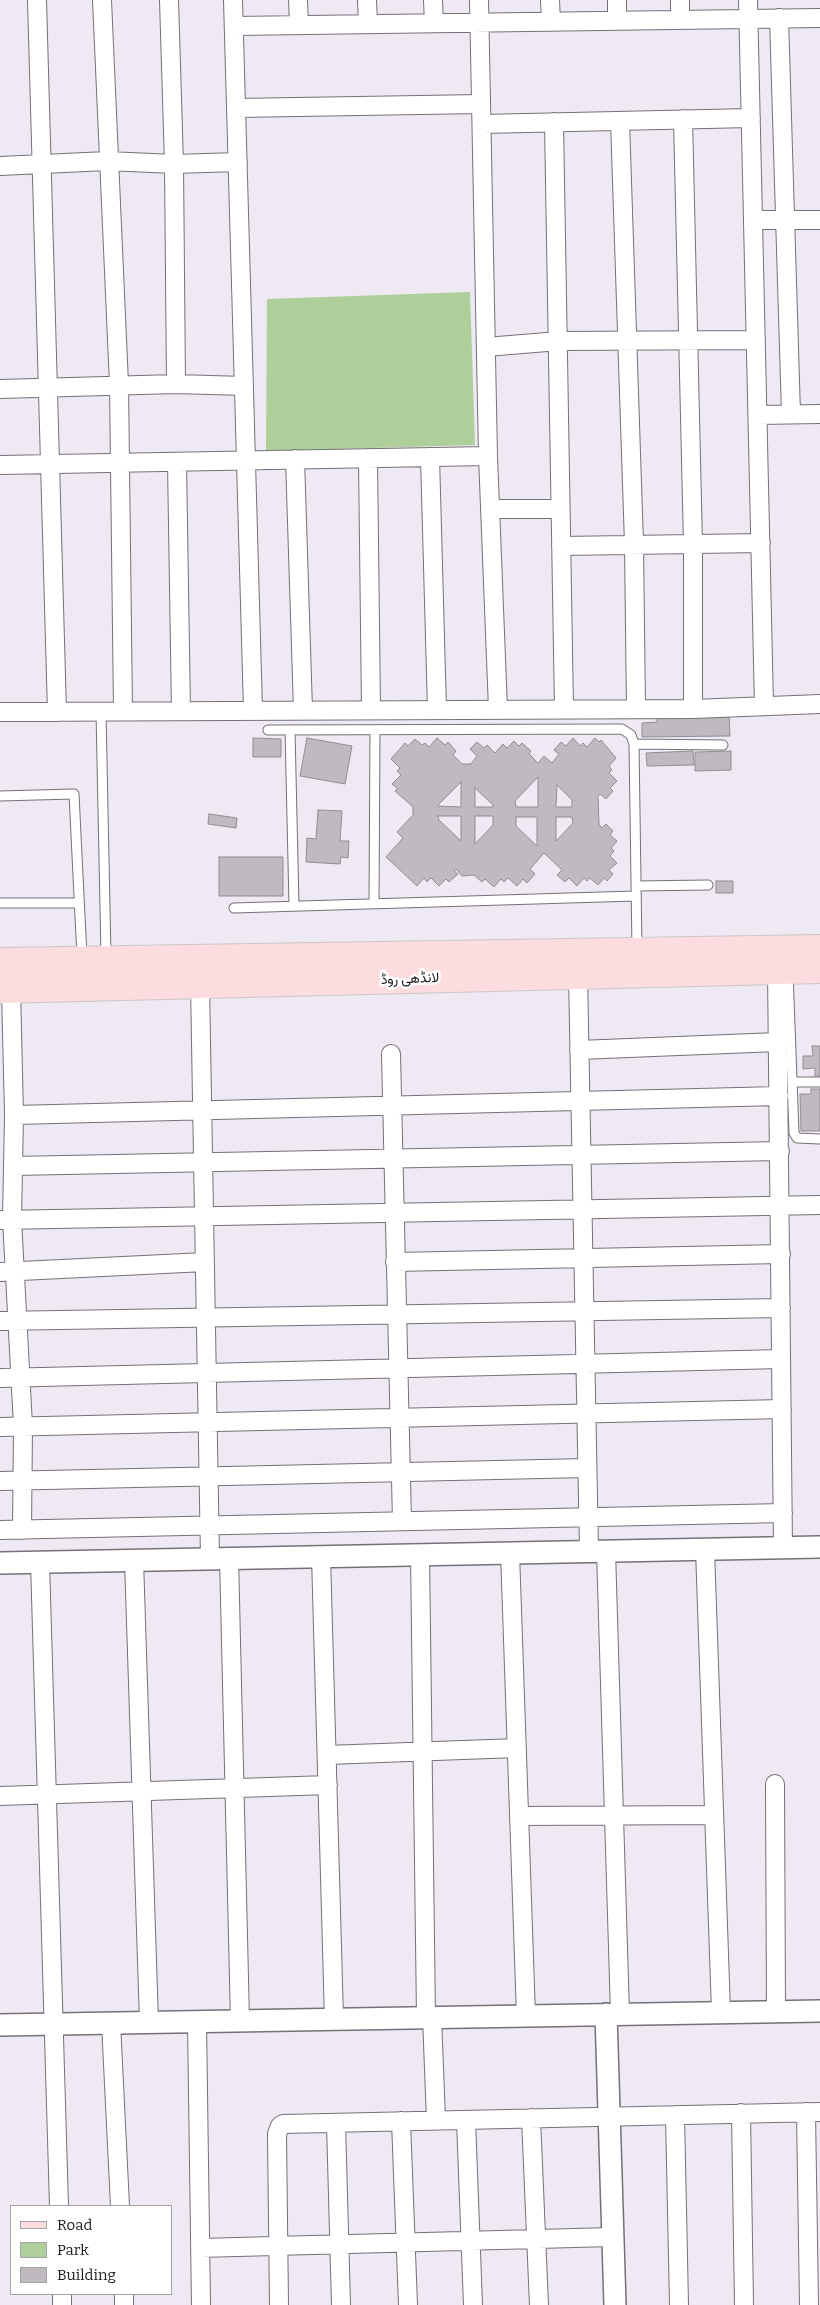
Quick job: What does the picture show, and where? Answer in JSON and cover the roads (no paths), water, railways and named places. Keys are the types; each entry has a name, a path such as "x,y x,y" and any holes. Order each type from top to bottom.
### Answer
{"main road":[{"name":"لانڈھی روڈ","path":"6,989 578,974 637,962 820,949"},
{"name":"لانڈھی روڈ","path":"0,962 94,960 637,962 820,969"}],"street":[{"path":"37,0 46,387 57,712"},
{"path":"102,0 107,161 119,384 123,711"},
{"path":"170,0 176,384"},
{"path":"233,0 253,710"},
{"path":"298,0 299,25"},
{"path":"367,0 368,24"},
{"path":"433,0 434,23"},
{"path":"479,0 488,456 498,709"},
{"path":"550,0 551,22"},
{"path":"617,0 617,20"},
{"path":"680,0 680,20"},
{"path":"748,0 764,706"},
{"path":"779,18 791,414"},
{"path":"234,26 820,18"},
{"path":"236,108 481,104"},
{"path":"482,124 751,118"},
{"path":"684,119 687,341 693,544 693,708"},
{"path":"620,121 634,544 636,709"},
{"path":"554,122 564,709"},
{"path":"0,166 107,161 174,164 238,162"},
{"path":"753,220 820,220"},
{"path":"486,347 559,342 756,340"},
{"path":"0,389 119,384 244,386"},
{"path":"758,415 820,414"},
{"path":"0,465 488,456"},
{"path":"430,457 437,710"},
{"path":"368,458 372,710"},
{"path":"295,459 303,710"},
{"path":"178,462 182,711"},
{"path":"490,509 560,509"},
{"path":"561,546 761,543"},
{"path":"0,712 636,709 820,704"},
{"path":"782,969 783,1006 778,1042 783,1548"},
{"path":"578,974 588,1517 597,1551 614,1815 613,2014 608,2116 615,2305"},
{"path":"200,984 209,1526 219,1558 234,1788 240,2021"},
{"path":"6,989 14,1115 13,1166 6,1220 8,1321 20,1378 23,1426 22,1530"},
{"path":"579,1050 778,1042"},
{"path":"391,1054 395,1314 402,1522"},
{"path":"14,1115 779,1096"},
{"path":"13,1166 780,1151"},
{"path":"6,1220 820,1205"},
{"path":"395,1262 781,1254"},
{"path":"7,1272 205,1262"},
{"path":"8,1321 781,1308"},
{"path":"0,1378 781,1359"},
{"path":"0,1426 782,1409"},
{"path":"0,1481 587,1468"},
{"path":"0,1530 783,1513"},
{"path":"0,1563 820,1547"},
{"path":"706,1549 721,2012"},
{"path":"510,1552 526,2016"},
{"path":"420,1554 422,1752 429,2017 436,2120"},
{"path":"321,1556 334,2019"},
{"path":"134,1560 148,2022"},
{"path":"40,1562 58,2205"},
{"path":"327,1756 517,1748"},
{"path":"775,1784 776,2011"},
{"path":"0,1796 328,1785"},
{"path":"519,1816 714,1814"},
{"path":"0,2025 820,2010"},
{"path":"197,2021 201,2305"},
{"path":"111,2023 120,2205"},
{"path":"279,2305 278,2129 283,2124 813,2112 809,2305"},
{"path":"740,2113 744,2305"},
{"path":"674,2115 680,2305"},
{"path":"531,2118 539,2305"},
{"path":"466,2120 473,2305"},
{"path":"401,2121 408,2305"},
{"path":"336,2123 341,2243 341,2305"},
{"path":"200,2248 612,2236"}],"lane":[{"path":"94,960 101,712"},
{"path":"268,730 622,729 631,735 634,744 637,962"},
{"path":"290,730 294,906"},
{"path":"374,904 375,730"},
{"path":"634,744 723,745"},
{"path":"0,796 74,794 79,903 94,960"},
{"path":"636,886 708,885"},
{"path":"234,908 636,896"},
{"path":"0,903 79,903"},
{"path":"783,1006 792,1082 794,1133 797,1138 820,1139"},
{"path":"792,1082 820,1082"}]}
